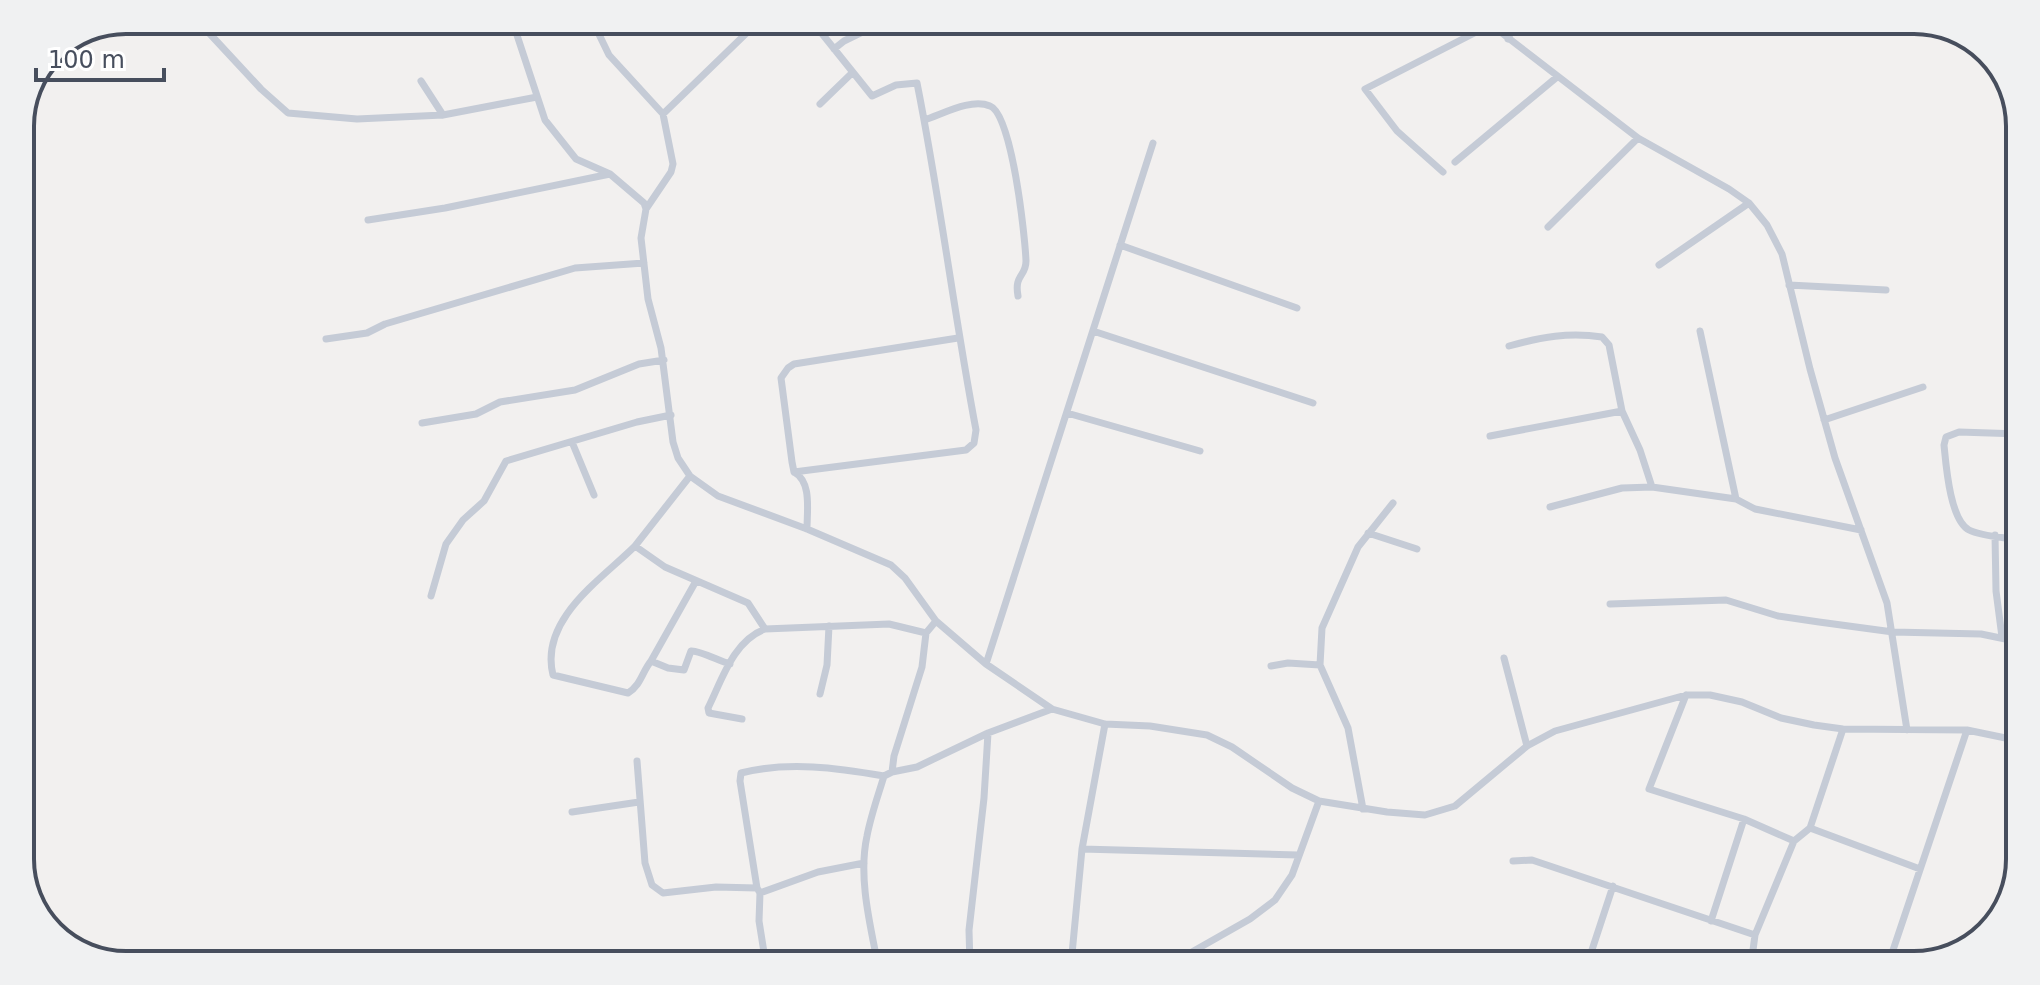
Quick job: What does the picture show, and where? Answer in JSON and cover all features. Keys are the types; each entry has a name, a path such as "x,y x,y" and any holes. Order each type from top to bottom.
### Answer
{"street":[{"path":"210,34 288,113 357,119 443,115 537,97"},
{"path":"517,34 545,120 576,159 610,174 644,203 646,209"},
{"path":"599,34 609,55 663,114 673,164 671,172 646,209 641,238 648,299 664,360 673,442 678,458 690,476 718,496 891,565 905,578 936,621 986,664 1052,709 1105,724 1150,726 1207,735 1232,747 1292,788 1319,801 1425,815 1447,809 1470,796 1527,746 1555,731 1686,695 1710,695 1742,702 1781,718 1843,729 1967,730 2006,738"},
{"path":"663,114 746,34"},
{"path":"794,472 966,450 974,443 976,430 917,83 896,85 872,96 822,34"},
{"path":"834,49 858,34"},
{"path":"1443,172 1397,131 1365,89 1465,34"},
{"path":"1502,34 1638,138 1749,203 1767,225 1782,254 1824,420 1887,603 1907,730"},
{"path":"1508,39 1510,34"},
{"path":"820,104 852,73"},
{"path":"1455,162 1557,77"},
{"path":"421,81 443,115"},
{"path":"924,120 971,104 996,108 1002,119 1018,181 1026,264 1016,284 1018,296"},
{"path":"1548,227 1638,138"},
{"path":"986,664 1153,143"},
{"path":"368,220 445,208 610,174"},
{"path":"1659,265 1749,203"},
{"path":"1120,245 1297,308"},
{"path":"326,339 367,333 385,324 575,268 644,263"},
{"path":"1789,285 1886,290"},
{"path":"1093,331 1313,403"},
{"path":"1700,331 1736,499"},
{"path":"1509,346 1546,335 1602,337 1609,345 1622,411 1640,450 1652,487"},
{"path":"794,472 781,378 788,368 794,364 958,338"},
{"path":"422,423 476,414 500,402 575,390 639,364 664,360"},
{"path":"1824,420 1923,387"},
{"path":"1490,436 1622,411"},
{"path":"1067,413 1200,451"},
{"path":"431,596 446,544 463,520 484,501 506,461 671,415"},
{"path":"2006,434 1959,432 1946,437 1946,466 1958,519 1969,530 2006,537"},
{"path":"572,442 594,495"},
{"path":"794,472 806,484 807,529"},
{"path":"690,476 635,546 588,587 560,625 551,656 553,675 628,693 637,687 696,581"},
{"path":"1550,507 1622,488 1652,487 1736,499 1755,509 1861,530"},
{"path":"1363,809 1348,728 1320,665 1322,628 1358,547 1393,503"},
{"path":"1368,533 1417,549"},
{"path":"1995,535 1996,591 2002,637"},
{"path":"635,546 665,567 748,603 765,629"},
{"path":"1610,604 1726,600 1778,616 1893,632 1962,632 2006,638"},
{"path":"892,772 894,756 922,667 926,633 936,621"},
{"path":"742,719 709,713 708,708 721,676 750,635 765,629 889,624 926,633"},
{"path":"820,694 827,665 829,626"},
{"path":"651,661 684,670 691,651 697,651 713,660 730,664"},
{"path":"1504,658 1527,746"},
{"path":"1271,666 1288,663 1320,665"},
{"path":"1686,695 1649,789 1744,819 1794,841"},
{"path":"764,951 741,773 833,767 884,776 917,767 988,733 1052,709"},
{"path":"1072,951 1082,849 1105,724"},
{"path":"1753,951 1755,935 1794,841 1810,828 1843,729"},
{"path":"1893,951 1967,730"},
{"path":"970,951 988,733"},
{"path":"637,761 645,863 652,885 663,893 716,887 758,890 818,872 864,863"},
{"path":"876,951 864,863 866,838 884,776"},
{"path":"1194,951 1250,919 1275,900 1285,888 1319,801"},
{"path":"572,812 639,802"},
{"path":"1711,921 1744,819"},
{"path":"1810,828 1920,869"},
{"path":"1082,849 1298,855"},
{"path":"1513,861 1532,860 1755,935"},
{"path":"1592,951 1613,886"}]}
